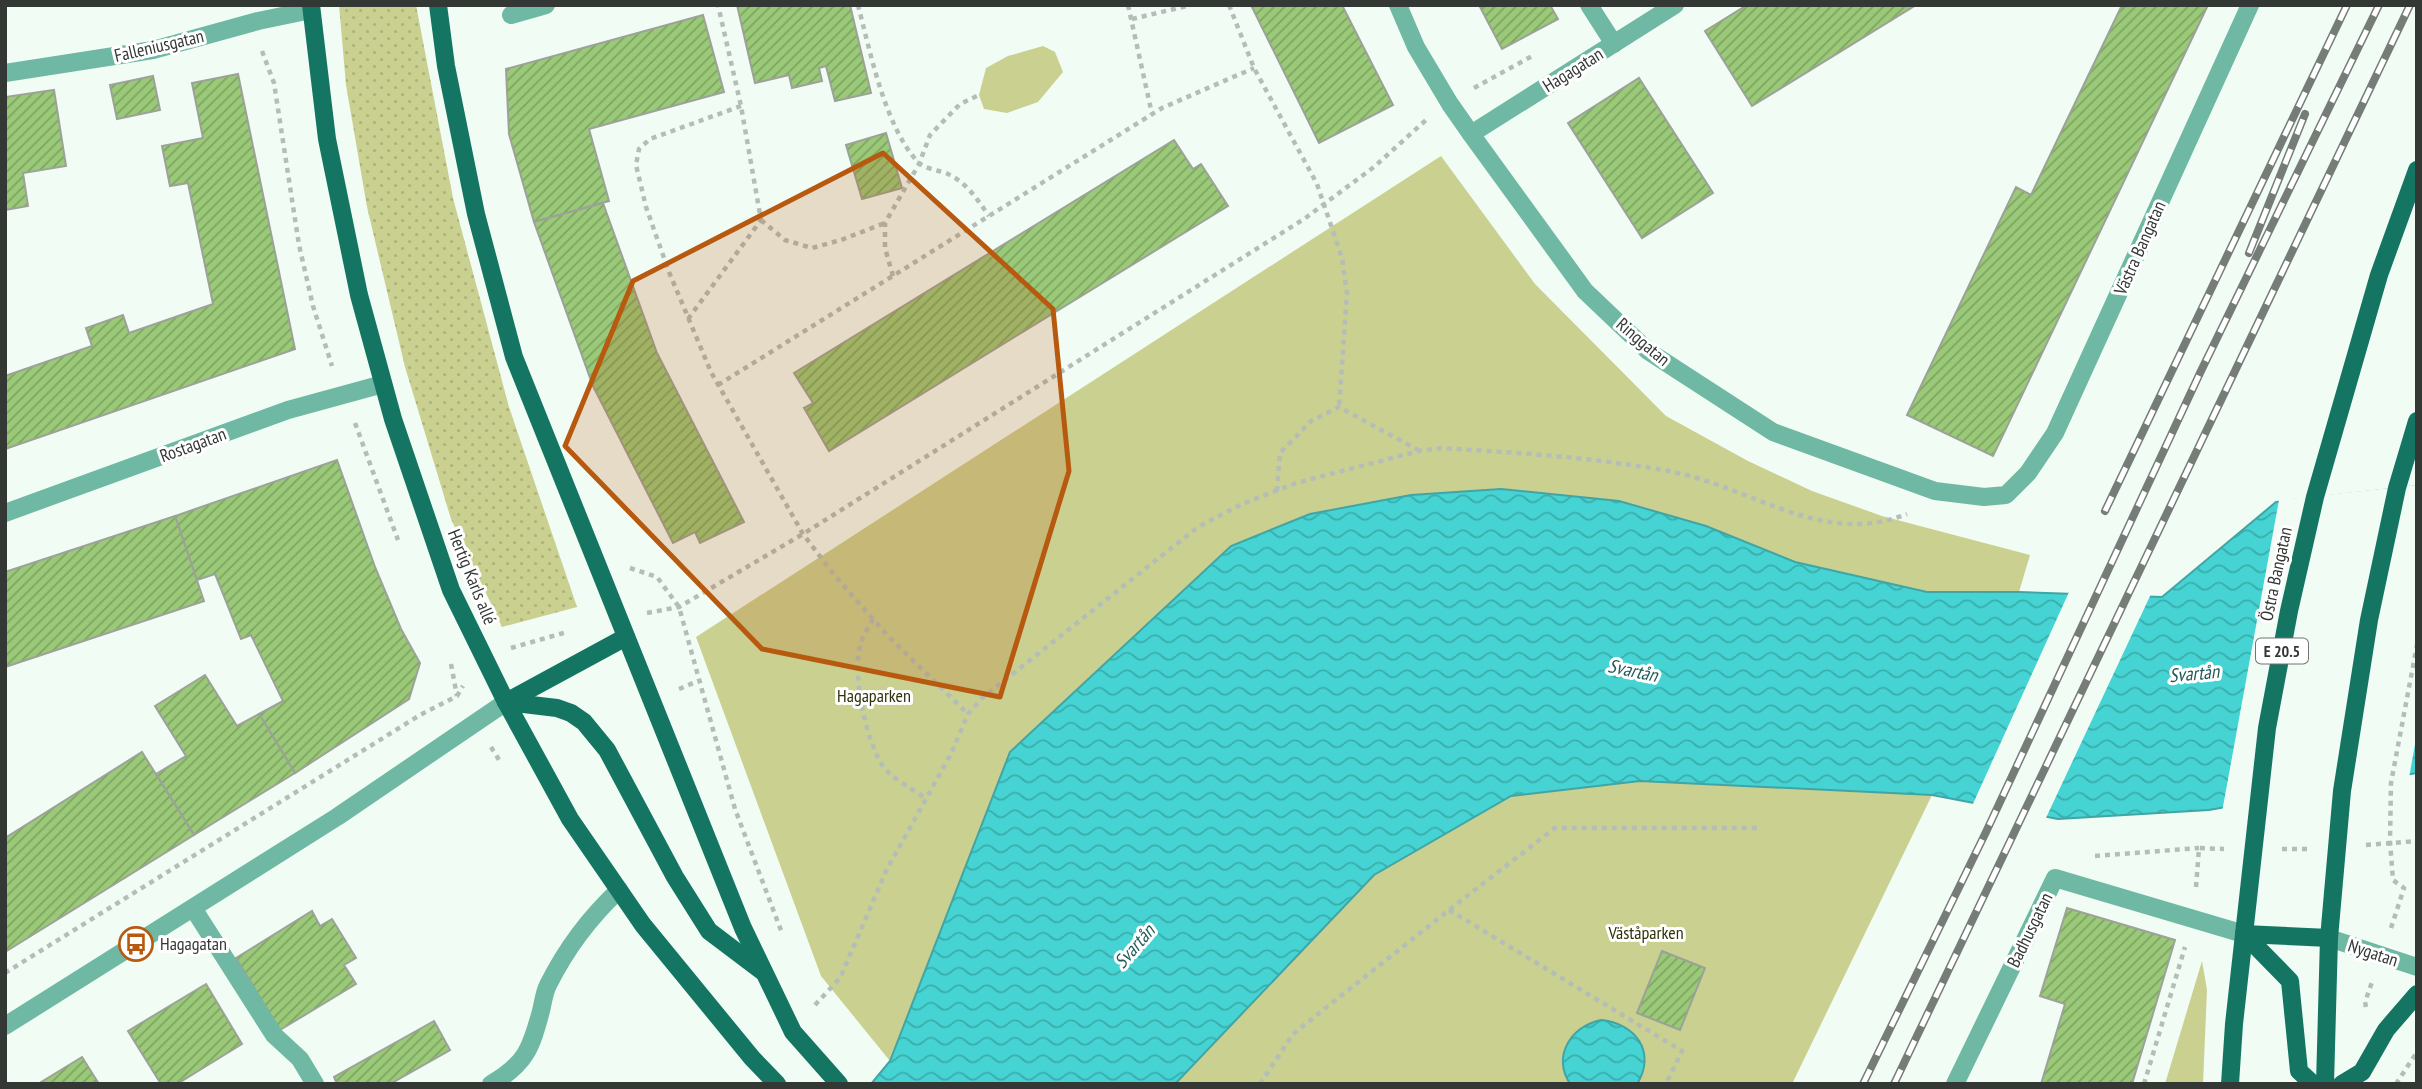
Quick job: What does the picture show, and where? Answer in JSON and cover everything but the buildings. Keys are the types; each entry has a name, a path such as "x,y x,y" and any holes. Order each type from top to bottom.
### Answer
{"main road":[{"path":"438,5 446,66 476,214 514,356 743,928 793,1032 839,1084"},
{"name":"Hertig Karls allé","path":"311,8 327,139 359,295 393,419 451,590 506,702 570,818 643,925 752,1058 777,1084"},
{"name":"Östra Bangatan","path":"2230,1084 2267,728 2315,497 2379,275 2417,170"},
{"path":"2325,1084 2329,938 2342,792 2369,620 2396,488 2417,421"},
{"path":"506,702 626,637"},
{"path":"506,702 557,708 584,722 607,750 675,877 709,931 765,973"},
{"path":"2244,934 2329,938"},
{"path":"2244,934 2290,981 2299,1071 2313,1084"},
{"path":"2342,1084 2362,1072 2386,1030 2417,995"}],"street":[{"path":"511,15 546,5"},
{"name":"Ringgatan","path":"1398,5 1416,47 1471,134 1585,291 1647,351 1773,432 1935,491 1984,497 2006,495 2018,483"},
{"path":"1589,5 1614,44"},
{"name":"Hagagatan","path":"1471,134 1675,5"},
{"name":"Västra Bangatan","path":"2018,483 2055,433 2250,5"},
{"name":"Falleniusgatan","path":"5,73 153,50 311,8"},
{"name":"Rostagatan","path":"5,513 288,410 383,383"},
{"path":"5,1026 337,817 506,702"},
{"name":"Badhusgatan","path":"1955,1084 2055,877 2244,934"},
{"path":"491,1084 527,1054 547,987 573,943 599,909 619,890"},
{"path":"192,908 274,1035 300,1059 315,1084"},
{"name":"Nygatan","path":"2329,938 2417,967"}],"path":[{"path":"718,5 741,106 761,220 785,240 812,248 885,223"},
{"path":"858,5 882,93 898,132 919,164 948,174 970,188 989,216"},
{"path":"1128,5 1152,114"},
{"path":"1132,19 1191,5"},
{"path":"1229,5 1254,68 1317,184 1342,258 1347,293 1339,407"},
{"path":"260,47 274,83 299,245 313,306 330,361"},
{"path":"718,385 1152,114 1254,68"},
{"path":"679,607 803,534 1325,204 1374,167 1430,117 1482,83"},
{"path":"893,276 885,248 885,223 919,164 930,135 960,104 979,95"},
{"path":"741,106 650,139 639,149 636,165 646,207 669,272 718,385 803,534 873,619 968,714"},
{"path":"688,319 761,220"},
{"path":"1339,407 1419,451"},
{"path":"1277,491 1280,453 1311,421 1339,407"},
{"path":"816,1005 840,978 887,869 951,754 968,714 981,699 1198,527 1242,503 1296,483 1419,451 1441,448 1623,463 1696,477 1801,517 1841,523 1872,524 1909,514 1935,491"},
{"path":"594,557 657,577 679,607 735,809 786,942"},
{"path":"873,619 860,645 862,708 883,767 926,799"},
{"path":"2417,645 2391,783 2390,842 2417,841"},
{"path":"5,973 420,715 457,696 448,657"},
{"path":"1260,1084 1293,1034 1555,828 1759,828"},
{"path":"2055,877 2068,858 2199,848"},
{"path":"1449,910 1682,1051 1666,1084"},
{"path":"810,995 820,1012"},
{"path":"2396,1084 2417,1052"}],"highlighted area":[{"path":"883,153 1053,309 1069,471 1000,697 762,649 565,446 633,281"}],"green space":[{"path":"339,5 416,5 453,198 509,407 577,607 502,627 451,519 405,367 367,207 346,85"},
{"path":"1043,46 1055,52 1063,72 1038,102 1007,113 984,109 979,95 986,68 1008,56"},
{"name":"Hagaparken","path":"1441,156 1535,284 1666,416 1748,461 1812,491 1882,516 2030,555 2019,592 1927,592 1795,562 1706,526 1619,501 1501,489 1411,495 1310,514 1231,546 1010,752 890,1061 821,976 696,637"},
{"name":"Väståparken","path":"1640,781 1932,795 1792,1084 1175,1084 1374,875 1511,796"},
{"path":"2202,961 2207,990 2203,1084 2165,1084"}],"water":[{"name":"Svartån","path":"2417,486 2417,773 2209,810 2058,819 1932,795 1640,781 1511,796 1374,875 1175,1084 871,1084 890,1061 1010,752 1231,546 1310,514 1411,495 1501,489 1619,501 1706,526 1795,562 1927,592 2162,597 2276,502"},
{"path":"1601,1020 1624,1027 1639,1041 1645,1061 1637,1084 1570,1084 1563,1063 1568,1044 1581,1029"}],"pier":[{"path":"2417,485 2417,733 2409,778 2222,812 2279,500"},
{"path":"2069,592 2151,594 2045,820 1972,806"}],"railway":[{"path":"2105,511 2347,5"},
{"path":"1863,1084 1986,832 2200,373 2379,5"},
{"path":"1894,1084 2410,5"},
{"path":"2249,253 2305,114"}],"place":[{"name":"Hagagatan","path":"136,944"}]}
